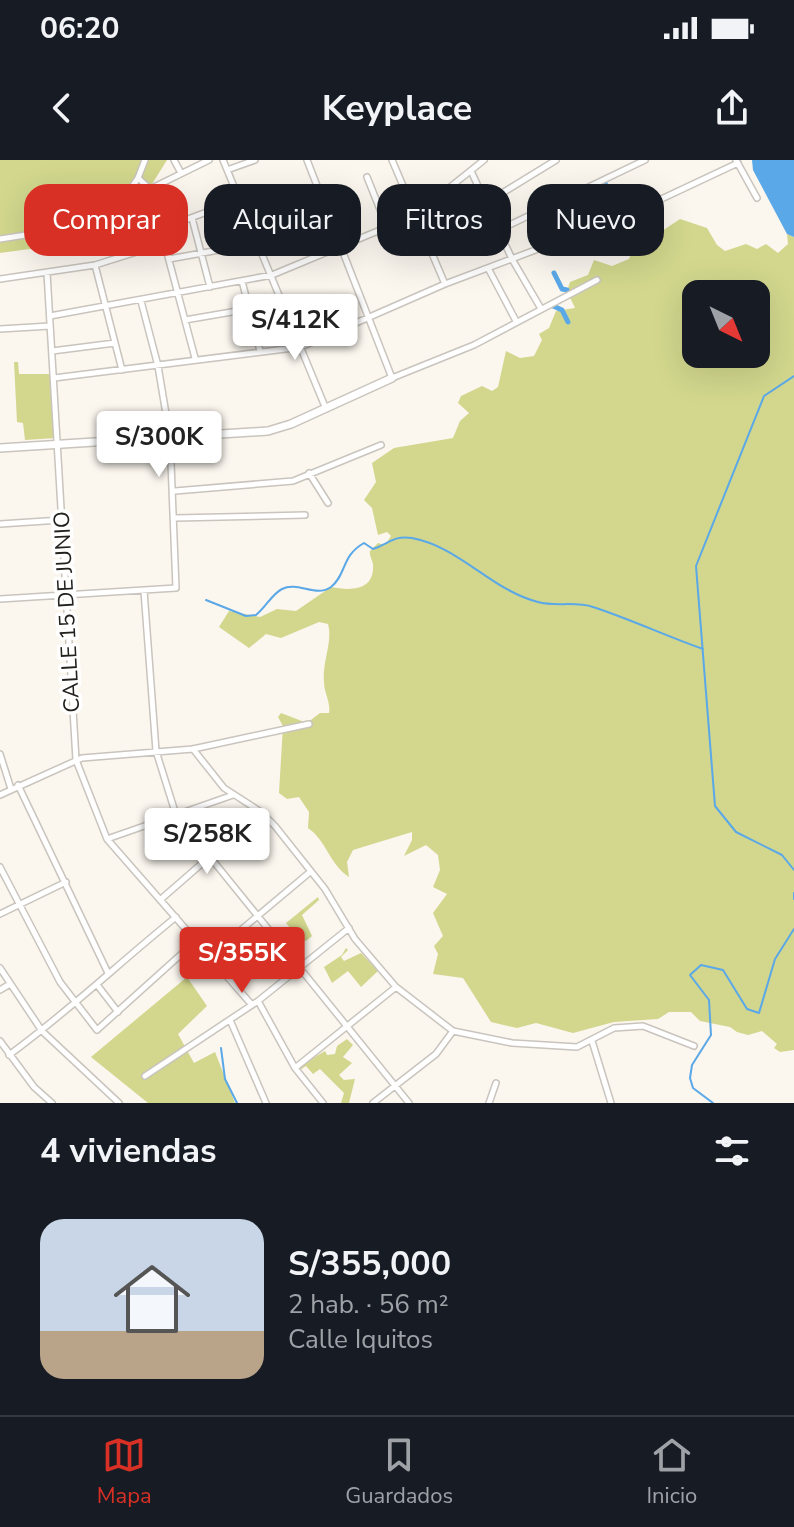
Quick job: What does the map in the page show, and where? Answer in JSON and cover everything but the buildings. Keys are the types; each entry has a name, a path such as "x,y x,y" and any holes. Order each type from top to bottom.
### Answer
{"street":[{"path":"134,184 145,160"},
{"path":"174,160 181,173"},
{"path":"160,184 209,160"},
{"path":"223,160 233,184"},
{"path":"227,170 255,160"},
{"path":"307,160 317,184"},
{"path":"392,160 401,184"},
{"path":"455,184 484,160"},
{"path":"511,188 556,160"},
{"path":"511,224 645,160"},
{"path":"54,378 301,347 445,284 623,217 737,162 757,198"},
{"path":"471,171 477,184"},
{"path":"367,177 377,202"},
{"path":"138,178 145,184"},
{"path":"188,219 204,213"},
{"path":"192,218 210,287"},
{"path":"0,239 24,235"},
{"path":"169,259 204,252"},
{"path":"0,279 95,265 124,256"},
{"path":"168,256 195,358"},
{"path":"264,256 326,409"},
{"path":"50,316 272,275 319,256"},
{"path":"347,256 392,378"},
{"path":"432,256 445,284"},
{"path":"511,256 540,307"},
{"path":"95,265 122,370"},
{"path":"488,268 516,321"},
{"name":"CALLE 15 DE JUNIO","path":"47,273 76,760 107,839 252,1005"},
{"path":"0,448 268,431 474,345 540,307 597,280"},
{"path":"242,281 260,351"},
{"path":"0,599 176,588 175,491 170,438 158,366 141,301"},
{"path":"185,320 249,309"},
{"path":"0,329 50,326"},
{"path":"52,351 115,343"},
{"path":"175,491 293,481 381,445"},
{"path":"309,473 328,503"},
{"path":"175,518 305,515"},
{"path":"0,524 61,520"},
{"path":"144,591 156,751 176,815 349,1025 409,1103"},
{"path":"0,795 76,760 193,749 309,724"},
{"path":"193,749 233,795 261,812 396,987 453,1031 525,1045 577,1047 626,1025 643,1026 694,1046"},
{"path":"0,754 11,789"},
{"path":"18,785 66,882 90,942 108,973"},
{"path":"107,839 233,795"},
{"path":"160,900 261,812"},
{"path":"0,867 76,1006 97,1030 197,940"},
{"path":"210,956 310,872"},
{"path":"0,914 66,882"},
{"path":"9,1055 76,1006 108,973 176,917"},
{"path":"145,1076 258,1001 349,928"},
{"path":"0,968 42,1031 119,1103"},
{"path":"0,990 10,984"},
{"path":"98,986 118,1012"},
{"path":"295,1068 396,987"},
{"path":"258,1001 295,1068 323,1103"},
{"path":"230,1020 266,1103"},
{"path":"373,1103 436,1054 453,1031"},
{"path":"0,1041 52,1103"},
{"path":"592,1041 611,1103"},
{"path":"489,1103 496,1083"},
{"path":"106,1103 112,1097"}],"green space":[{"path":"0,160 167,160 152,184 24,184 24,250 0,253"},
{"path":"680,219 707,228 717,245 725,251 746,244 757,249 766,244 778,253 788,244 787,234 794,237 794,1050 780,1052 774,1048 777,1044 762,1031 748,1035 730,1027 700,1021 691,1012 669,1012 658,1019 614,1022 573,1033 536,1023 517,1028 491,1022 463,978 433,974 438,954 434,946 443,936 433,913 447,894 433,887 440,870 438,855 426,845 404,856 412,840 412,832 353,850 347,862 349,877 308,828 309,812 299,797 287,799 279,793 283,726 278,717 281,713 307,723 320,713 329,713 324,686 328,624 319,622 281,638 266,634 249,648 219,627 229,611 260,617 277,609 296,611 331,587 354,589 366,584 373,573 370,551 378,543 385,545 391,536 387,532 378,535 372,508 364,500 376,482 372,463 394,448 453,438 460,421 469,413 458,403 461,396 482,386 492,391 498,387 506,351 520,358 534,356 542,340 539,334 549,328 556,311 575,308 567,291 570,282 588,275 594,260 612,266 630,256 664,256 664,230"},
{"path":"14,362 18,362 19,374 51,374 56,438 25,440 23,423 17,422"},
{"path":"318,897 319,900 302,915 312,936 306,941 299,939 286,923"},
{"path":"346,948 348,950 341,957 344,961 361,953 378,971 361,987 348,971 332,983 324,967 342,955"},
{"path":"187,977 207,1006 178,1034 194,1063 215,1052 235,1103 148,1103 91,1057"},
{"path":"347,1039 353,1045 343,1057 352,1063 339,1075 344,1080 355,1079 349,1103 341,1103 344,1093 320,1069 313,1074 306,1066 300,1070 300,1066 325,1051 327,1055 335,1054 337,1046"}],"water":[{"path":"752,160 794,160 794,237 787,234 753,170"}],"waterway":[{"path":"603,180 605,184"},
{"path":"554,273 562,289 567,290"},
{"path":"551,305 562,310 568,322"},
{"path":"794,376 764,396 696,566 715,806 736,832 782,855 794,870"},
{"path":"206,600 246,616 256,615 282,589 294,587 319,591 331,587 351,554 364,543 373,549 406,537 445,550 521,596 545,603 593,607 703,649"},
{"path":"794,893 794,899"},
{"path":"713,1103 693,1088 690,1078 692,1065 711,1035 709,1000 690,975 701,965 723,970 747,1009 759,1013 775,959 794,929"},
{"path":"221,1048 225,1079 237,1103"}]}
